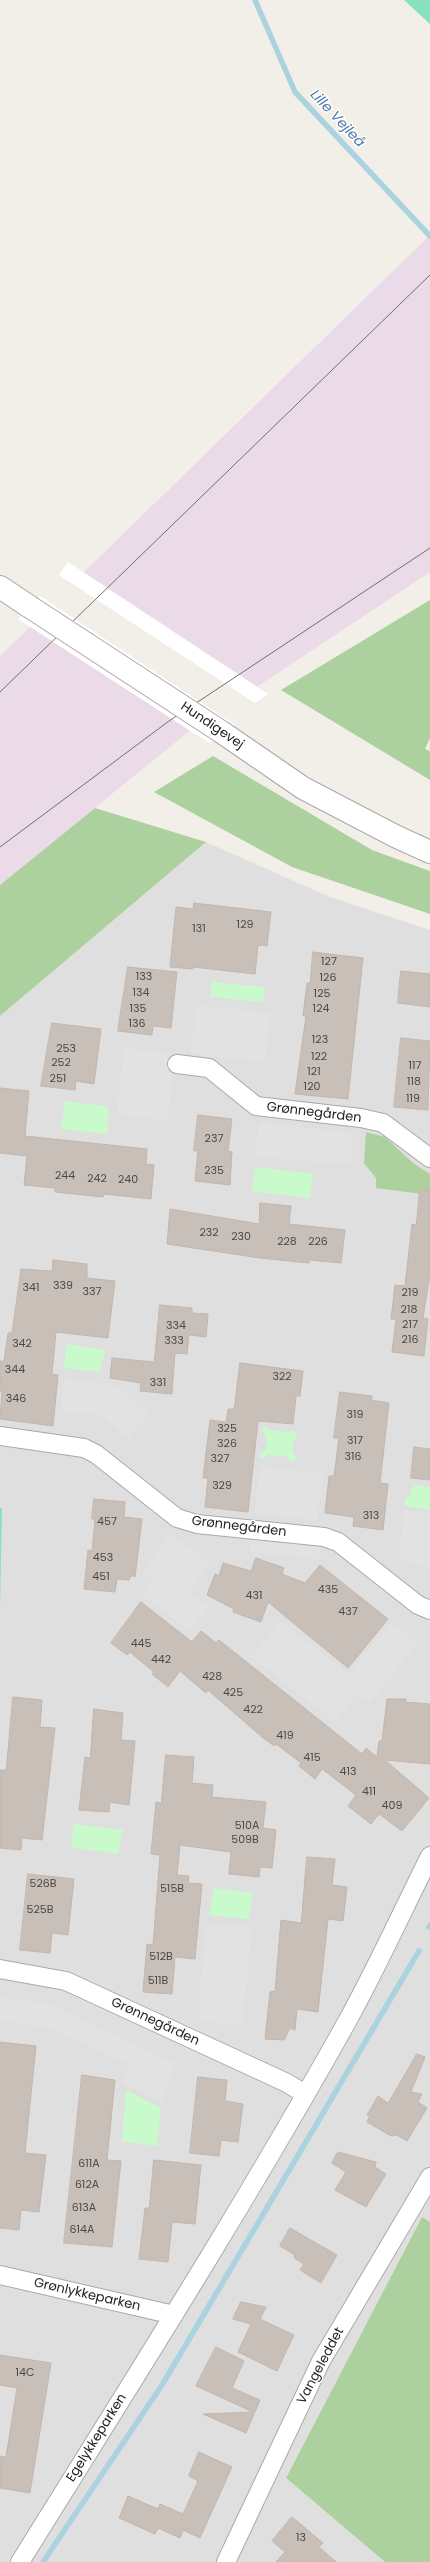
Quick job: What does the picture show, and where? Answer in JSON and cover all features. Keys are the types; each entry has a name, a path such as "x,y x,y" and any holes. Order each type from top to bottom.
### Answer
{"street":[{"name":"Hundigevej","path":"0,587 223,733 303,788 395,836 430,852"},
{"name":"Grønnegården","path":"177,1064 209,1068 256,1106 361,1118 383,1123 430,1158"},
{"name":"Grønnegården","path":"0,1436 84,1448 96,1454 177,1518 197,1524 324,1537 338,1542 418,1605 430,1610"},
{"path":"174,2315 350,2016 430,1856"},
{"name":"Grønnegården","path":"0,1969 66,1981 287,2083 305,2094"},
{"name":"Vangeleddet","path":"226,2562 321,2361 430,2177"},
{"name":"Grønlykkeparken","path":"0,2275 174,2315"},
{"name":"Egelykkeparken","path":"20,2562 174,2315"}],"shaded area":[{"path":"430,235 430,572 255,688 81,575"},
{"path":"33,624 193,728 0,885 0,656"},
{"path":"206,842 330,897 430,930 430,2222 422,2217 286,2478 385,2562 0,2562 0,1016"},
{"path":"196,1005 270,1013 265,1062 191,1054"},
{"path":"124,1048 174,1053 168,1120 117,1115"},
{"path":"259,1122 353,1133 350,1165 255,1156"},
{"path":"64,1379 112,1384 150,1414 128,1438 99,1414 61,1412"},
{"path":"260,1466 323,1474 317,1520 255,1513"},
{"path":"404,1510 430,1513 430,1571 413,1562 399,1561"},
{"path":"252,1527 321,1533 319,1559 250,1552"},
{"path":"170,1534 209,1563 189,1591 209,1606 190,1631 141,1594 153,1578 143,1571"},
{"path":"280,1620 349,1674 390,1622 417,1643 370,1703 358,1693 335,1722 252,1657"},
{"path":"206,1924 252,1927 242,2026 198,2020"},
{"path":"0,1997 52,2005 174,2063 162,2102 122,2083 129,2064 47,2027 0,2021"}],"green space":[{"path":"404,0 430,0 430,24"},
{"path":"430,600 430,738 425,749 430,751 430,780 281,690"},
{"path":"213,756 372,850 430,871 430,914 292,867 154,792"},
{"path":"95,808 206,842 0,1016 0,885"},
{"path":"212,982 265,987 263,1002 210,997"},
{"path":"65,1101 105,1106 109,1109 107,1134 61,1129"},
{"path":"366,1132 385,1137 413,1163 430,1174 430,1195 376,1188 376,1178 364,1163"},
{"path":"255,1167 313,1174 310,1198 252,1191"},
{"path":"66,1344 105,1350 100,1372 64,1368"},
{"path":"265,1425 269,1430 294,1431 298,1436 294,1440 292,1452 298,1458 292,1463 287,1456 267,1455 263,1459 257,1456 266,1450 266,1437 262,1429"},
{"path":"416,1485 430,1487 430,1510 404,1506 405,1499 411,1495 411,1489"},
{"path":"0,1508 2,1508 0,1610"},
{"path":"74,1824 123,1830 118,1854 71,1847"},
{"path":"214,1888 253,1893 249,1919 209,1915"},
{"path":"126,2090 161,2108 157,2146 122,2141"},
{"path":"422,2217 430,2222 430,2562 385,2562 286,2478"}],"pier":[{"path":"68,562 268,694 255,703 59,575"},
{"path":"40,596 235,725 209,743 18,619"}],"building":[{"path":"194,903 271,912 267,946 258,945 255,974 193,967 193,969 170,967 176,907 193,909"},
{"path":"313,952 363,958 348,1099 295,1094 306,1016 303,1016 307,983 310,983"},
{"path":"128,967 177,972 171,1028 153,1026 152,1035 118,1031"},
{"path":"401,971 430,974 430,1007 398,1003"},
{"path":"52,1023 101,1029 94,1084 76,1081 75,1090 41,1086"},
{"path":"401,1038 430,1041 428,1110 394,1107"},
{"path":"0,1088 29,1091 25,1136 147,1149 146,1164 154,1165 151,1199 104,1194 103,1197 55,1192 55,1188 24,1185 27,1156 0,1153"},
{"path":"198,1115 232,1119 228,1151 232,1152 230,1185 195,1181 198,1151 194,1151"},
{"path":"420,1190 430,1191 430,1274 423,1318 428,1319 424,1356 392,1352 396,1319 391,1319 395,1285 405,1286 412,1224 416,1225"},
{"path":"260,1203 291,1206 289,1224 345,1230 341,1263 309,1260 309,1263 260,1258 167,1244 170,1209 259,1224"},
{"path":"53,1260 87,1264 87,1278 115,1281 108,1338 56,1332 52,1374 58,1375 53,1426 0,1419 2,1391 0,1391 0,1361 4,1361 8,1333 12,1333 21,1269 52,1271"},
{"path":"160,1305 192,1308 192,1313 208,1314 206,1337 189,1335 187,1354 175,1353 172,1394 140,1391 141,1383 110,1378 112,1358 154,1362"},
{"path":"240,1363 303,1371 300,1396 296,1396 293,1424 258,1421 248,1512 205,1507 208,1478 203,1478 210,1420 226,1422 228,1409 234,1409"},
{"path":"340,1392 372,1396 371,1400 389,1403 380,1483 388,1484 383,1530 353,1526 354,1517 325,1513 329,1476 334,1476 339,1438 334,1438"},
{"path":"414,1447 430,1449 430,1480 411,1478"},
{"path":"94,1499 125,1502 124,1517 142,1519 135,1577 132,1575 129,1580 117,1579 115,1592 84,1589 88,1550 92,1551 95,1519 92,1519"},
{"path":"256,1558 284,1568 282,1574 305,1583 320,1565 388,1619 348,1668 268,1602 261,1622 233,1612 234,1609 207,1595 215,1574 219,1576 223,1563 251,1571"},
{"path":"141,1602 192,1642 201,1631 216,1643 219,1640 362,1754 366,1748 377,1757 379,1741 382,1741 387,1699 406,1699 405,1702 430,1704 430,1764 385,1760 429,1798 402,1831 379,1814 371,1824 348,1806 356,1795 322,1769 315,1779 299,1766 301,1763 276,1744 274,1746 262,1737 208,1690 206,1693 180,1671 168,1687 152,1674 154,1672 130,1652 127,1655 111,1643"},
{"path":"13,1697 42,1700 40,1727 55,1728 42,1840 22,1838 21,1850 0,1848 0,1770 6,1770"},
{"path":"94,1709 123,1713 121,1740 135,1741 129,1805 110,1802 109,1812 79,1810 85,1757 90,1758"},
{"path":"166,1755 194,1757 192,1783 213,1785 212,1797 266,1802 263,1828 276,1830 272,1868 260,1867 259,1877 229,1874 231,1852 180,1845 177,1875 189,1876 188,1883 202,1884 195,1959 175,1957 172,1994 143,1992 147,1944 153,1945 160,1855 151,1854 156,1802 161,1803"},
{"path":"307,1857 335,1859 332,1885 347,1887 343,1921 328,1919 318,2012 297,2009 295,2030 290,2028 284,2040 265,2039 270,1992 275,1991 281,1920 301,1923"},
{"path":"28,1874 74,1879 68,1935 52,1933 50,1953 20,1950"},
{"path":"0,2042 36,2046 25,2153 46,2155 39,2212 21,2210 19,2230 0,2228"},
{"path":"417,2054 425,2057 411,2092 422,2094 418,2102 427,2108 407,2141 397,2135 391,2136 367,2122 370,2116 367,2115 378,2096 388,2103"},
{"path":"82,2075 115,2080 107,2160 121,2161 112,2247 64,2243"},
{"path":"198,2077 227,2080 225,2101 243,2104 238,2142 221,2140 219,2156 190,2153"},
{"path":"338,2152 376,2162 375,2167 386,2174 366,2207 335,2190 346,2172 332,2163"},
{"path":"154,2160 201,2165 195,2224 172,2222 168,2262 139,2259 145,2208 149,2208"},
{"path":"290,2228 337,2255 321,2283 300,2270 304,2264 294,2258 295,2255 280,2246"},
{"path":"241,2302 266,2307 260,2319 294,2335 277,2371 238,2352 251,2324 233,2319"},
{"path":"216,2347 244,2361 232,2388 260,2400 246,2433 203,2414 253,2412 196,2386"},
{"path":"0,2355 51,2363 30,2493 0,2488 0,2456 6,2457 17,2388 0,2385"},
{"path":"199,2452 232,2467 200,2538 183,2530 180,2538 158,2528 155,2534 119,2518 128,2496 158,2509 160,2504 183,2514 198,2481 189,2476"},
{"path":"292,2517 323,2543 319,2547 336,2562 276,2562 285,2552 272,2541"}],"waterway":[{"name":"Lille Vejleå","path":"255,0 295,92 430,236"},
{"path":"43,2562 162,2385 419,1951"}],"tram line":[{"path":"0,692 430,275"},
{"path":"0,847 169,721 430,548"}]}
